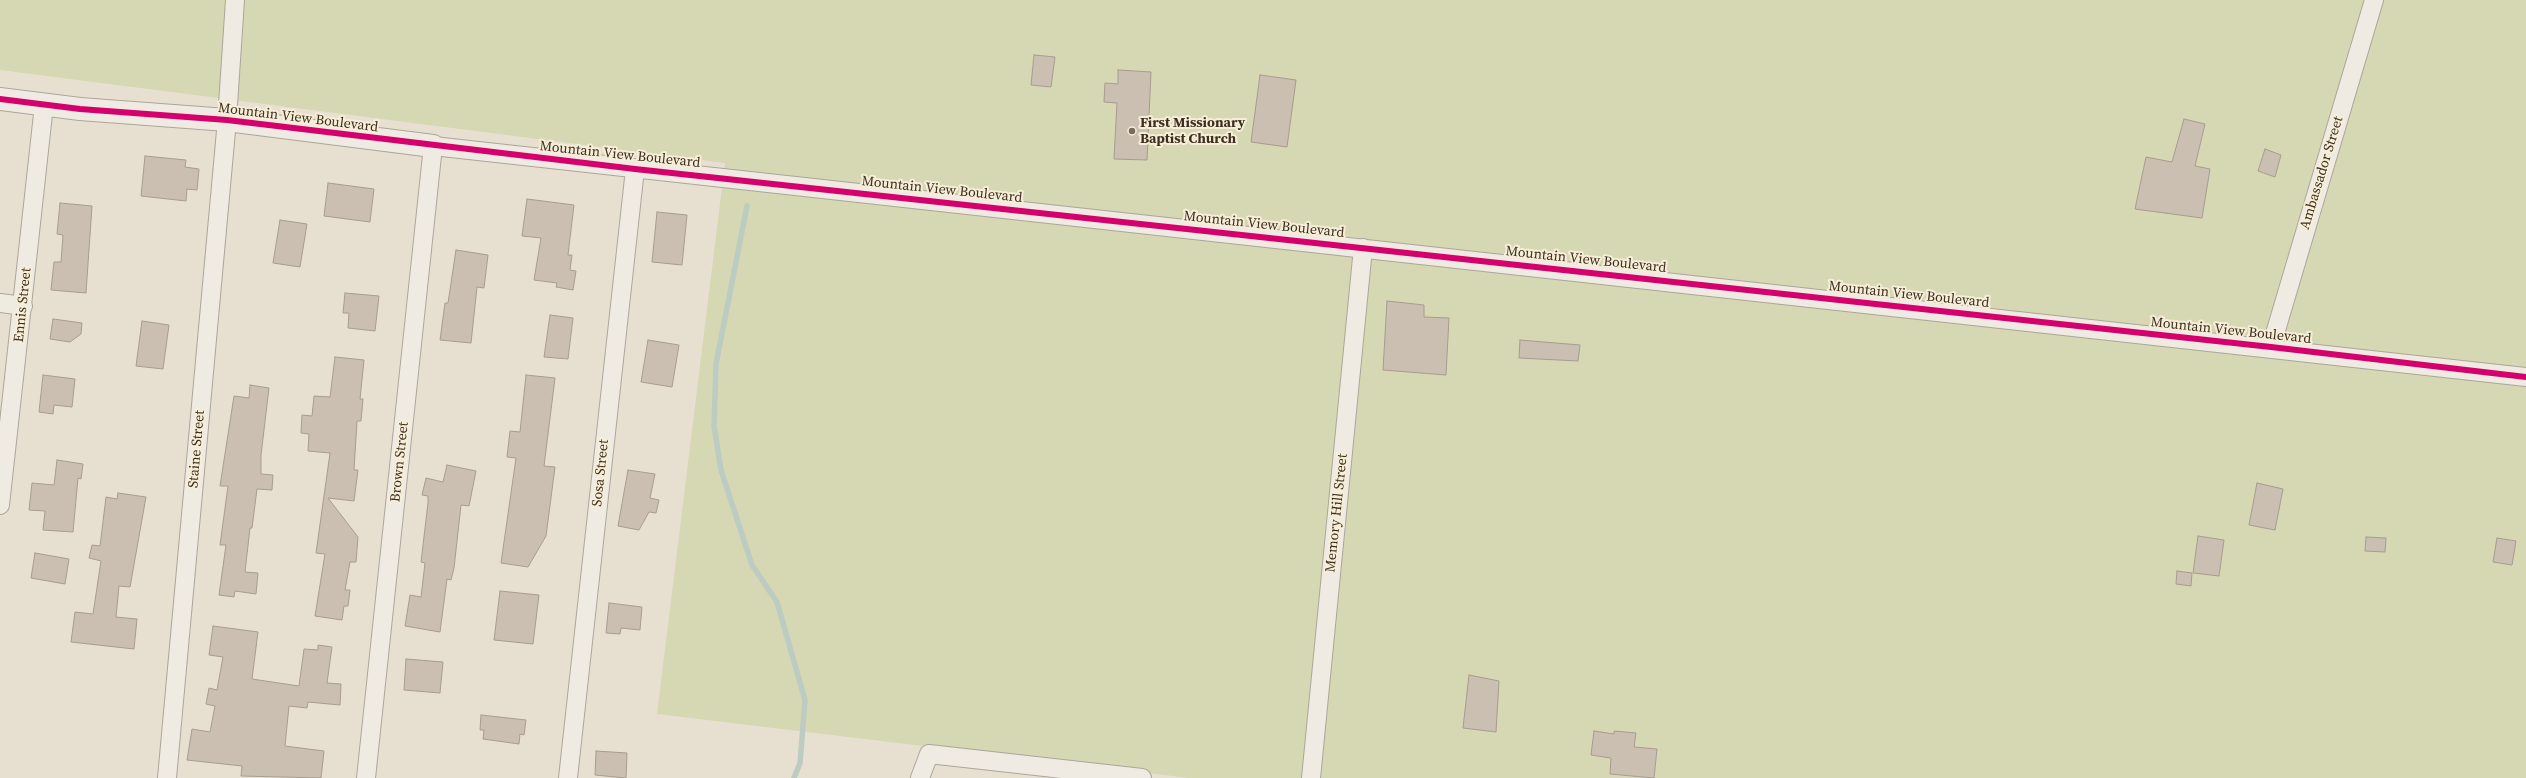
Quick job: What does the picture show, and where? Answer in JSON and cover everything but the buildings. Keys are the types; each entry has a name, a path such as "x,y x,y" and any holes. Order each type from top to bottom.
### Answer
{"street":[{"path":"228,120 235,0"},
{"name":"Ambassador Street","path":"2271,347 2374,0"},
{"name":"Mountain View Boulevard","path":"0,99 44,105 228,120 433,146 635,169 2271,347 2526,377"},
{"name":"Ennis Street","path":"0,496 23,306 44,105"},
{"name":"Staine Street","path":"167,778 228,120"},
{"name":"Brown Street","path":"366,778 433,146"},
{"name":"Sosa Street","path":"568,778 635,169"},
{"name":"Memory Hill Street","path":"1311,778 1364,248"},
{"path":"0,303 23,306"},
{"path":"920,778 929,754 1100,776 1142,778"}],"green space":[{"path":"0,0 2526,0 2526,778 1189,778 657,714 725,163 0,70"}],"waterway":[{"path":"747,206 716,364 714,426 721,470 752,565 777,602 805,700 800,763 794,778"}],"cycle path":[{"path":"0,99 80,109 227,120 635,169 2271,347 2526,377"}],"place":[{"name":"First Missionary Baptist Church","path":"1132,131"}]}
